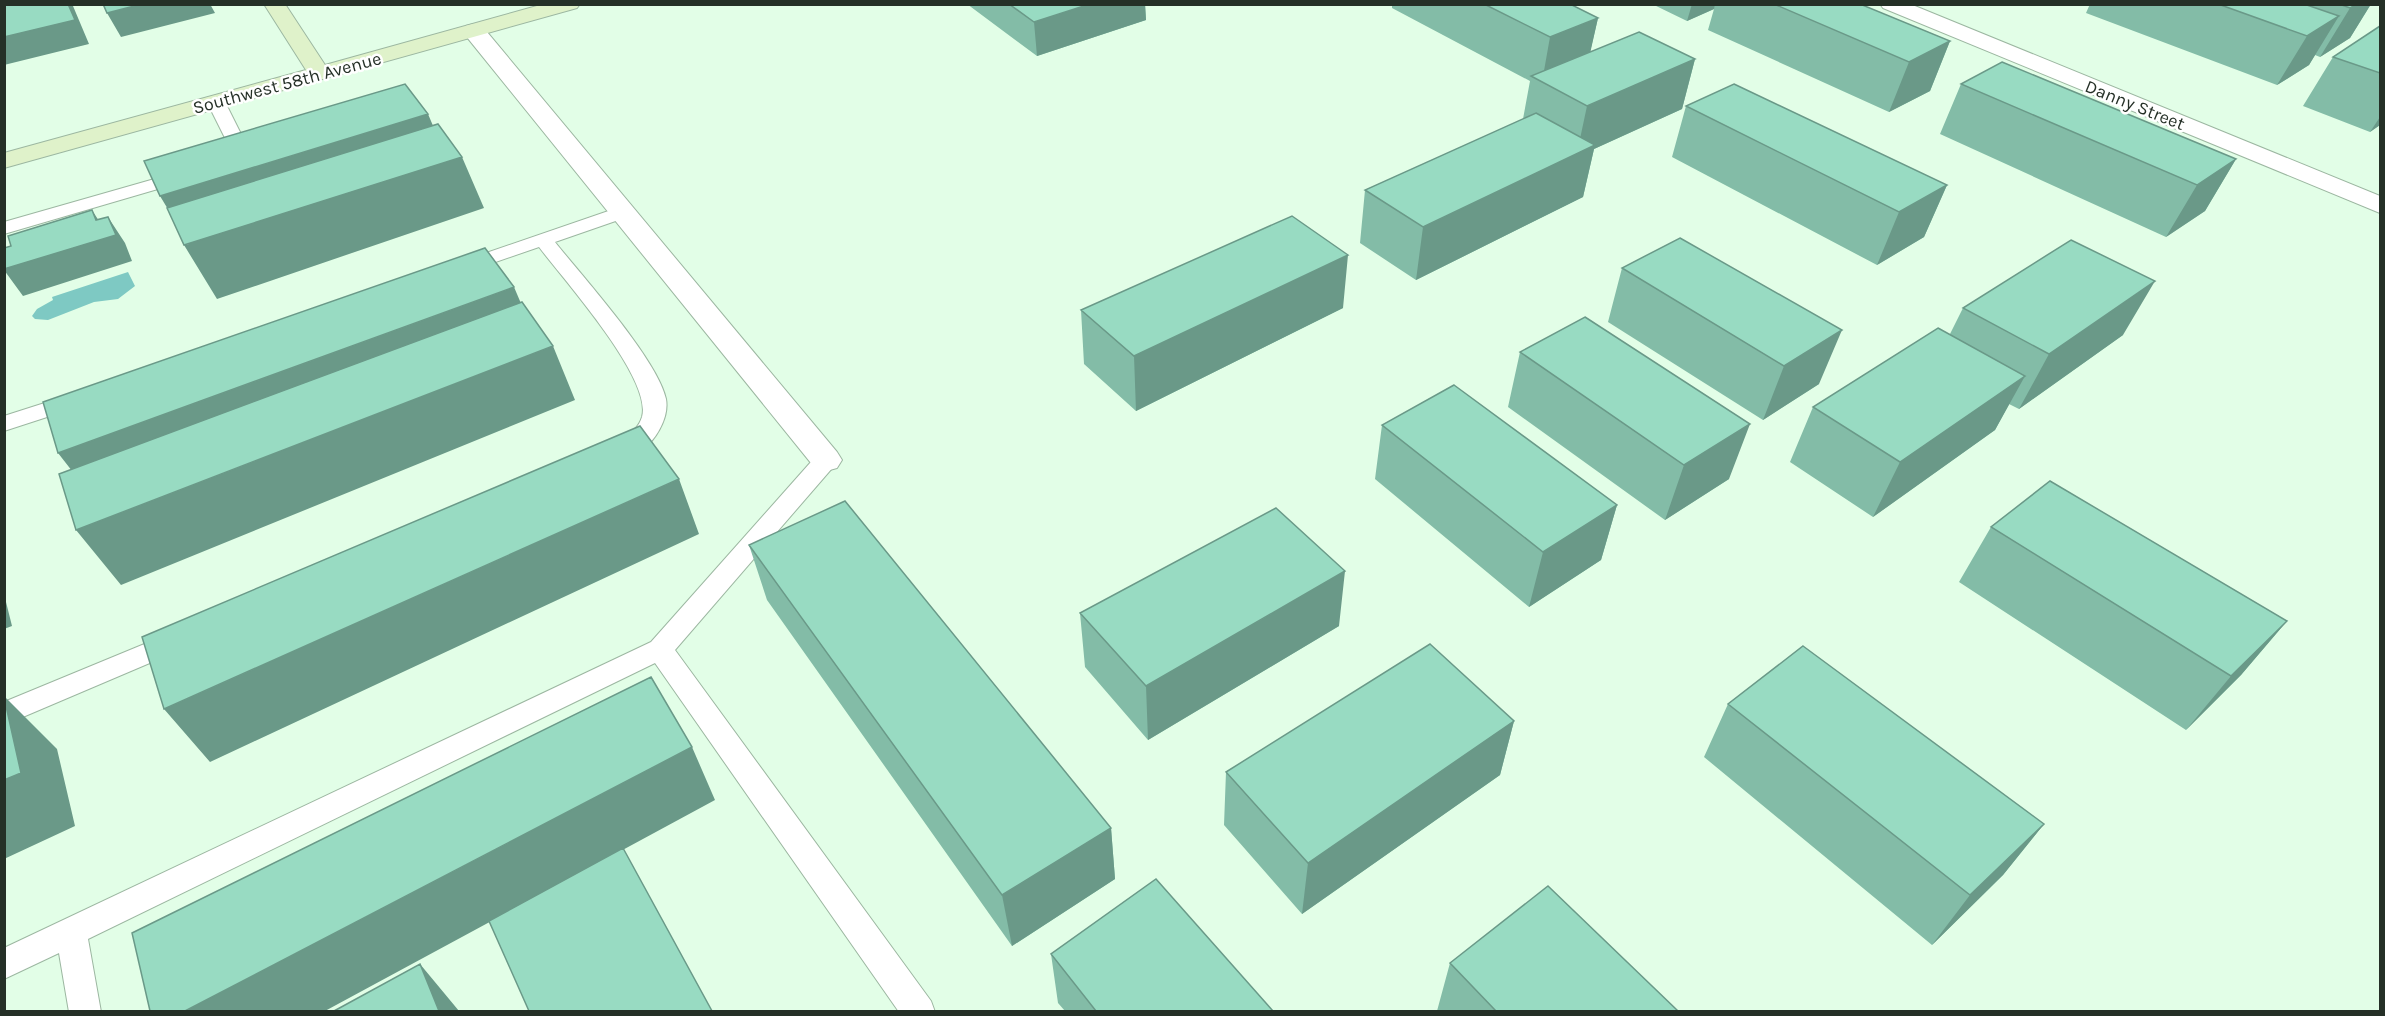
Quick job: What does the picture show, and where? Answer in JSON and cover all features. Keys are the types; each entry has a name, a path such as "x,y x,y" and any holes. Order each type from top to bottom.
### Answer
{"main road":[{"path":"274,4 320,74"},
{"name":"Southwest 58th Avenue","path":"4,161 570,4"}],"street":[{"name":"Danny Street","path":"1890,4 2380,205"},
{"path":"474,31 826,460"}],"lane":[{"path":"216,102 244,158"},
{"path":"221,165 266,151"},
{"path":"4,228 198,171"},
{"path":"443,274 623,212"},
{"path":"543,240 644,372 656,399 651,427 628,450 596,464"},
{"path":"4,424 98,392"},
{"path":"4,964 660,649 826,460"},
{"path":"4,714 202,630"},
{"path":"660,649 919,1011"},
{"path":"71,932 85,1011"}],"water":[{"path":"128,272 135,286 118,299 94,302 48,320 35,319 32,316 37,309 53,300 52,297"}],"building":[{"path":"4,4 68,4 75,20 4,37"},
{"path":"103,4 142,4 107,13"},
{"path":"1009,4 1090,4 1034,22"},
{"path":"1484,4 1570,4 1598,18 1550,37"},
{"path":"1774,4 1860,4 1950,41 1909,62"},
{"path":"2218,4 2304,4 2339,16 2307,36"},
{"path":"2339,4 2356,4 2350,8"},
{"path":"2380,26 2380,73 2333,57"},
{"path":"1639,32 1695,59 1587,106 1531,76"},
{"path":"2002,62 2236,159 2197,185 1961,84"},
{"path":"405,84 428,114 160,196 144,161"},
{"path":"1734,84 1947,185 1899,212 1686,106"},
{"path":"1536,113 1595,145 1423,227 1365,190"},
{"path":"438,124 462,157 184,245 167,208"},
{"path":"92,210 96,220 108,217 116,235 4,269 4,248 11,246 8,236"},
{"path":"1292,216 1348,255 1134,356 1081,310"},
{"path":"1680,238 1842,330 1784,366 1622,268"},
{"path":"2071,240 2155,281 2049,354 1963,308"},
{"path":"485,248 514,287 58,453 43,402"},
{"path":"522,302 553,346 76,530 59,474"},
{"path":"1585,317 1750,424 1684,465 1520,352"},
{"path":"1938,328 2025,376 1900,462 1813,407"},
{"path":"1454,385 1617,505 1543,552 1382,425"},
{"path":"640,426 679,479 164,709 142,637"},
{"path":"2050,481 2287,621 2231,676 1991,527"},
{"path":"845,501 1111,828 1002,895 749,545"},
{"path":"1276,508 1345,571 1146,686 1080,613"},
{"path":"1430,644 1514,721 1308,863 1226,772"},
{"path":"1803,646 2044,824 1970,895 1728,704"},
{"path":"651,677 692,747 185,1011 150,1011 132,933"},
{"path":"4,697 21,773 4,780"},
{"path":"623,848 712,1011 529,1011 489,921"},
{"path":"1156,879 1273,1011 1096,1011 1051,954"},
{"path":"1548,886 1678,1011 1496,1011 1450,963"},
{"path":"420,964 439,1011 334,1011"}]}
